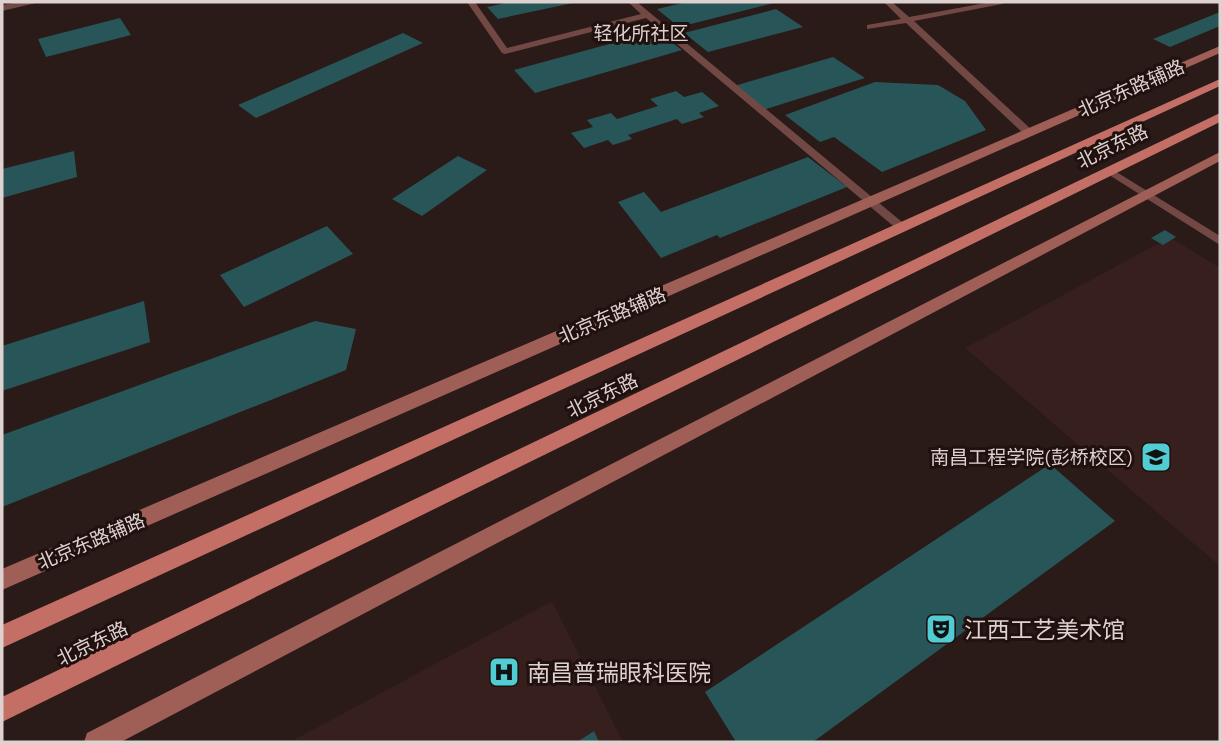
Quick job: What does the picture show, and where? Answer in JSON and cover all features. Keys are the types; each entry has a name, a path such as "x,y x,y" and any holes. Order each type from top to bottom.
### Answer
{"main road":[{"name":"北京东路辅路","path":"2,580 1220,49"},
{"name":"北京东路","path":"2,637 1220,82"},
{"name":"北京东路","path":"2,710 1220,117"},
{"path":"96,742 1220,156"}],"street":[{"path":"2,8 35,2"}],"lane":[{"path":"471,2 505,51 648,15"},
{"path":"632,2 902,228"},
{"path":"888,2 1029,133"},
{"path":"870,27 1002,2"},
{"path":"1110,171 1220,241"}],"shaded area":[{"name":"南昌工程学院(彭桥校区)","path":"1170,237 1217,266 1220,264 1220,566 965,348"},
{"name":"南昌普瑞眼科医院","path":"552,601 623,742 290,742"}],"building":[{"path":"510,2 573,3 498,19 487,7"},
{"path":"687,2 774,3 679,27 657,9"},
{"path":"776,9 803,27 708,52 684,33"},
{"path":"1220,12 1220,26 1170,47 1153,39"},
{"path":"120,18 131,35 46,57 38,39"},
{"path":"657,31 682,50 535,93 514,70"},
{"path":"403,33 423,43 256,118 238,105"},
{"path":"833,57 865,78 763,110 734,86"},
{"path":"875,82 938,85 965,101 986,130 882,172 834,137 820,142 785,115"},
{"path":"676,91 684,97 702,92 719,106 699,113 704,117 682,124 677,119 628,135 632,139 613,145 608,140 584,148 571,133 593,127 587,120 611,113 617,119 658,106 650,99"},
{"path":"74,151 77,177 2,198 2,169"},
{"path":"458,156 487,170 422,216 392,199"},
{"path":"808,157 847,187 720,238 717,235 661,258 618,202 644,192 661,212"},
{"path":"327,226 353,254 244,307 220,275"},
{"path":"1165,230 1176,237 1163,245 1151,238"},
{"path":"144,301 150,342 2,391 2,346"},
{"path":"315,321 356,329 346,370 2,507 2,435"},
{"path":"1050,464 1115,521 813,742 736,742 705,692"},
{"path":"594,731 599,742 577,742"}],"place":[{"name":"南昌工程学院(彭桥校区)","path":"1156,457"},
{"name":"江西工艺美术馆","path":"941,629"},
{"name":"南昌普瑞眼科医院","path":"504,672"}],"district":[{"name":"轻化所社区","path":"641,33"}]}
